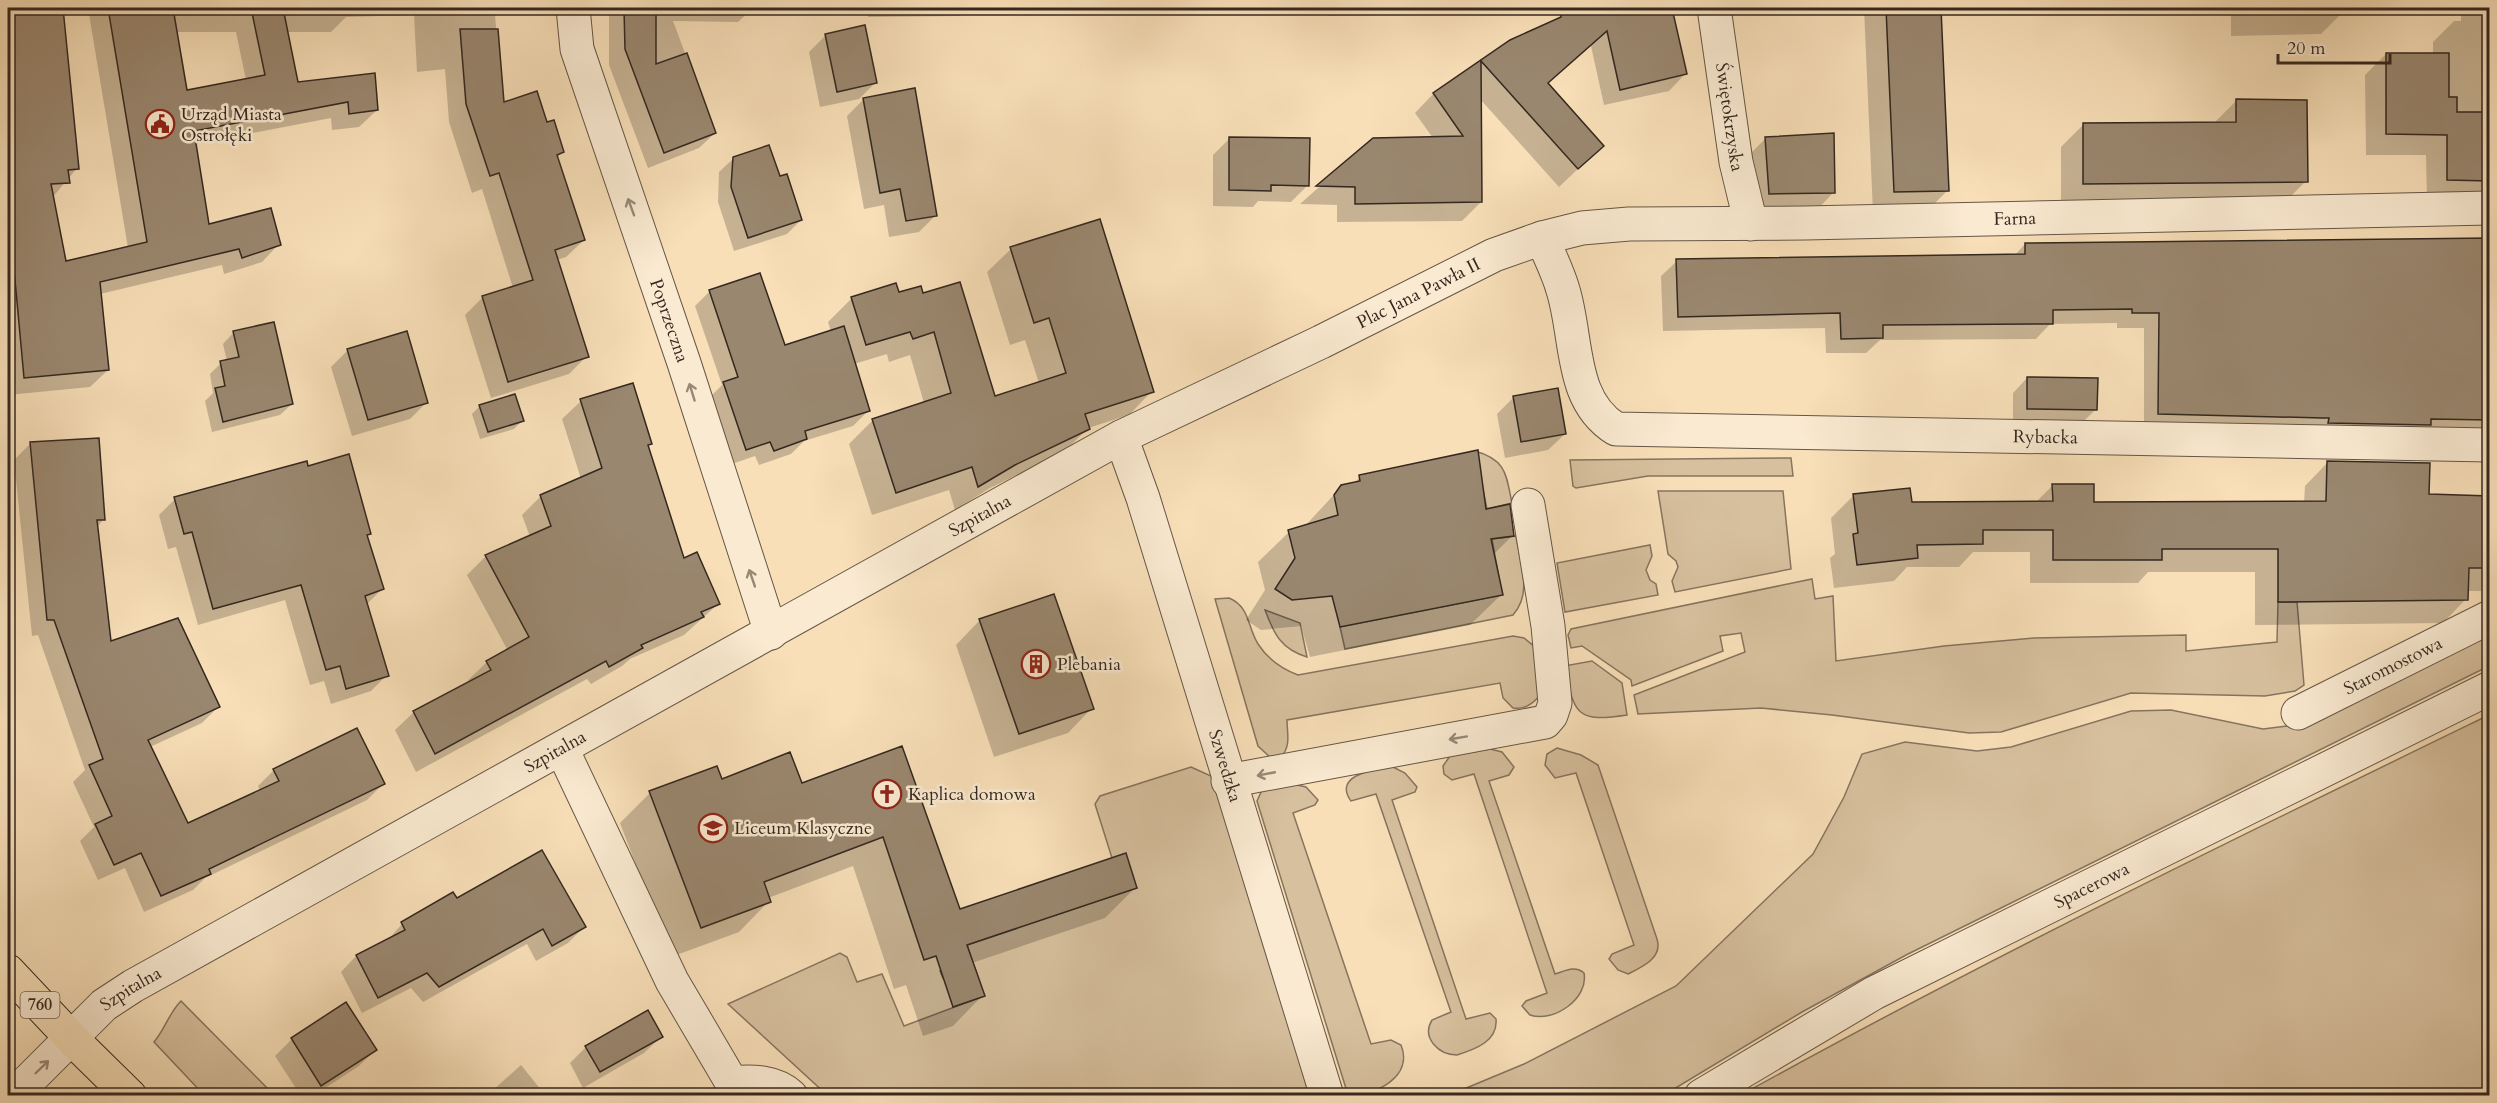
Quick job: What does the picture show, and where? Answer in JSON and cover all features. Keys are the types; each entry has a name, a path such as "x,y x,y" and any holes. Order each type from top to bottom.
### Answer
{"main road":[{"name":"760","path":"8,971 72,1039 130,1095"}],"street":[{"name":"Poprzeczna","path":"573,8 580,58 684,363 771,633"},
{"name":"Świętokrzyska","path":"1714,8 1736,162 1751,224"},
{"name":"Farna","path":"1542,238 1582,228 1629,224 1751,224 2490,208"},
{"name":"Rybacka","path":"1542,238 1563,290 1583,390 1591,408 1602,421 1616,429 2490,445"},
{"name":"Plac Jana Pawła II","path":"1121,437 1321,342 1494,255 1542,238"},
{"name":"Szpitalna","path":"13,1095 104,1005 133,986 1121,437"},
{"name":"Szwedzka","path":"1121,437 1143,498 1228,781 1327,1095"},
{"path":"1228,781 1545,722 1551,715 1555,704 1548,626 1528,505"},
{"name":"Staromostowa","path":"2298,713 2490,617"},
{"name":"Spacerowa","path":"1701,1095 1874,993 2490,688"},
{"path":"562,749 726,1089 751,1081 785,1090 791,1095"}],"shaded area":[{"path":"1475,451 1499,464 1506,477 1512,503 1487,509"},
{"path":"1791,458 1793,476 1648,476 1576,488 1573,486 1570,460"},
{"path":"1658,491 1783,491 1791,569 1675,592 1672,581 1678,567 1676,561 1668,554"},
{"path":"1516,536 1524,587 1519,606 1513,615 1345,649 1340,627 1502,595 1492,539"},
{"path":"1650,545 1652,556 1646,570 1650,580 1656,584 1658,595 1565,612 1557,563"},
{"path":"1812,579 1815,599 1833,596 1836,661 1944,646 2034,638 2186,635 2186,651 2277,642 2278,602 2297,602 2304,685 2295,691 2265,696 2131,693 2001,732 1969,733 1761,708 1638,714 1634,695 1745,652 1741,633 1720,636 1723,651 1632,686 1631,680 1582,646 1571,648 1568,635 1571,629"},
{"path":"1229,598 1241,606 1245,612 1254,637 1266,654 1286,670 1298,675 1513,636 1524,638 1535,647 1541,694 1529,705 1513,708 1503,698 1500,683 1287,720 1287,748 1282,756 1271,758 1258,746 1215,599"},
{"path":"1265,610 1300,623 1307,657 1291,650 1280,640"},
{"path":"2489,627 2489,666 1906,955 1802,1012 1664,1095 1447,1096 1524,1064 1676,986 1813,854 1844,797 1862,754 1905,742 1977,751 2011,747 2131,711 2171,710 2263,729 2287,726 2352,697"},
{"path":"1592,661 1622,683 1627,715 1587,716 1575,705 1564,666"},
{"path":"2489,715 2489,1095 1741,1095 2019,947"},
{"path":"1557,748 1581,755 1598,765 1657,939 1657,952 1654,957 1628,974 1618,970 1609,959 1612,954 1634,945 1576,773 1555,778 1545,765 1547,754"},
{"path":"1490,749 1502,752 1514,767 1509,775 1489,781 1555,974 1574,969 1584,973 1581,992 1575,1000 1568,1007 1549,1015 1539,1017 1530,1015 1522,1006 1526,1001 1547,993 1474,774 1452,780 1444,774 1443,766 1450,756"},
{"path":"1391,766 1405,773 1417,787 1415,792 1392,800 1466,1019 1490,1013 1496,1019 1496,1027 1490,1038 1478,1047 1457,1055 1438,1049 1430,1039 1429,1027 1432,1020 1451,1012 1376,794 1351,801 1347,792 1347,785 1351,779"},
{"path":"1191,767 1211,776 1218,787 1315,1095 827,1095 728,1004 840,953 847,957 857,982 882,974 904,1026 984,996 975,968 943,978 940,971 972,960 967,945 1137,888 1112,858 1095,804 1100,796"},
{"path":"1293,784 1306,787 1318,800 1315,805 1293,813 1371,1044 1391,1040 1401,1045 1404,1056 1397,1075 1390,1082 1370,1092 1348,1095 1257,801 1262,790"},
{"path":"181,1001 274,1095 204,1095 154,1042"}],"building":[{"path":"8,8 63,8 79,169 68,170 70,183 51,184 66,261 147,242 108,8 173,8 187,90 265,75 251,8 283,8 298,82 375,73 378,110 349,114 348,102 194,131 209,224 271,208 281,245 242,258 239,249 100,282 109,370 24,378 14,269 11,270 8,253"},
{"path":"1561,8 1672,8 1687,74 1620,90 1607,31 1548,83 1604,146 1578,169 1481,61 1482,202 1355,204 1355,187 1316,186 1373,138 1463,136 1433,93 1510,40 1561,17"},
{"path":"1886,8 1941,8 1949,191 1894,192"},
{"path":"624,9 656,10 656,64 687,53 716,133 664,153 625,49"},
{"path":"865,25 877,83 837,92 825,34"},
{"path":"460,29 498,29 504,102 537,91 547,122 554,120 564,152 557,155 585,240 555,250 589,357 508,382 482,296 533,280 499,173 490,176 466,104"},
{"path":"2386,53 2449,53 2449,97 2457,97 2457,112 2490,112 2490,181 2447,180 2447,135 2386,134"},
{"path":"915,88 937,216 906,221 900,189 880,193 863,98"},
{"path":"2236,99 2307,100 2308,182 2083,184 2083,123 2236,122"},
{"path":"1834,133 1835,193 1769,194 1765,137"},
{"path":"1229,137 1310,138 1309,186 1271,185 1271,191 1229,190"},
{"path":"769,145 780,176 787,174 802,220 748,238 731,187 733,157"},
{"path":"1100,219 1154,392 1085,414 1090,429 1015,465 978,487 972,467 896,493 872,419 951,393 934,332 913,339 910,332 866,345 851,297 896,283 899,292 921,286 923,293 960,282 995,396 1066,373 1049,318 1034,323 1010,247"},
{"path":"2490,238 2490,420 2431,419 2431,425 2328,423 2329,418 2158,414 2159,313 2132,313 2132,309 2053,310 2053,324 1883,325 1883,338 1841,339 1840,313 1678,317 1676,259 2025,254 2025,243"},
{"path":"760,273 785,345 844,326 870,411 805,431 807,439 774,451 770,442 746,450 723,382 738,377 709,290"},
{"path":"274,322 293,404 223,422 215,388 225,386 220,361 239,357 233,331"},
{"path":"407,331 428,403 368,420 347,349"},
{"path":"2027,377 2098,378 2097,410 2027,409"},
{"path":"633,383 652,444 648,445 684,558 697,552 720,604 701,612 704,617 641,645 643,648 609,667 606,661 435,754 413,711 491,670 486,661 529,637 485,555 551,526 540,495 602,468 580,399"},
{"path":"1558,388 1566,434 1521,442 1513,396"},
{"path":"515,394 524,421 488,432 479,405"},
{"path":"99,438 105,520 97,520 111,641 178,618 220,707 148,740 188,823 279,781 273,769 357,728 385,784 209,869 211,874 161,896 141,853 114,865 95,824 112,816 89,765 103,759 54,620 47,620 30,442"},
{"path":"1478,450 1486,509 1510,504 1514,536 1491,539 1503,595 1340,627 1332,596 1292,600 1275,589 1295,558 1288,530 1338,515 1334,495 1341,485 1360,481 1359,475"},
{"path":"349,454 371,534 367,535 384,589 365,596 389,676 346,689 340,666 326,670 301,585 213,609 192,532 184,534 174,497 307,461 308,466"},
{"path":"2327,461 2430,463 2429,494 2490,496 2490,568 2469,568 2468,600 2278,602 2278,549 2162,549 2162,560 2053,560 2053,530 1983,530 1983,544 1917,545 1918,558 1857,565 1853,534 1858,533 1853,494 1910,488 1912,502 2053,501 2052,484 2094,484 2094,502 2326,501"},
{"name":"Plebania","path":"1054,594 1094,709 1019,734 979,619"},
{"path":"902,746 960,909 1126,853 1137,888 967,945 985,996 953,1007 936,956 924,960 883,837 764,882 771,902 701,928 649,791 717,766 722,779 790,752 802,783"},
{"path":"542,850 586,927 552,946 543,929 439,987 427,973 378,998 356,955 405,930 401,922 453,892 457,898"},
{"path":"346,1002 377,1050 321,1086 291,1038"},
{"path":"648,1010 663,1037 600,1072 585,1046"}],"place":[{"name":"Urząd Miasta Ostrołęki","path":"160,124"},
{"name":"Plebania","path":"1036,664"},
{"name":"Kaplica domowa","path":"887,794"},
{"name":"Liceum Klasyczne","path":"713,828"}]}
